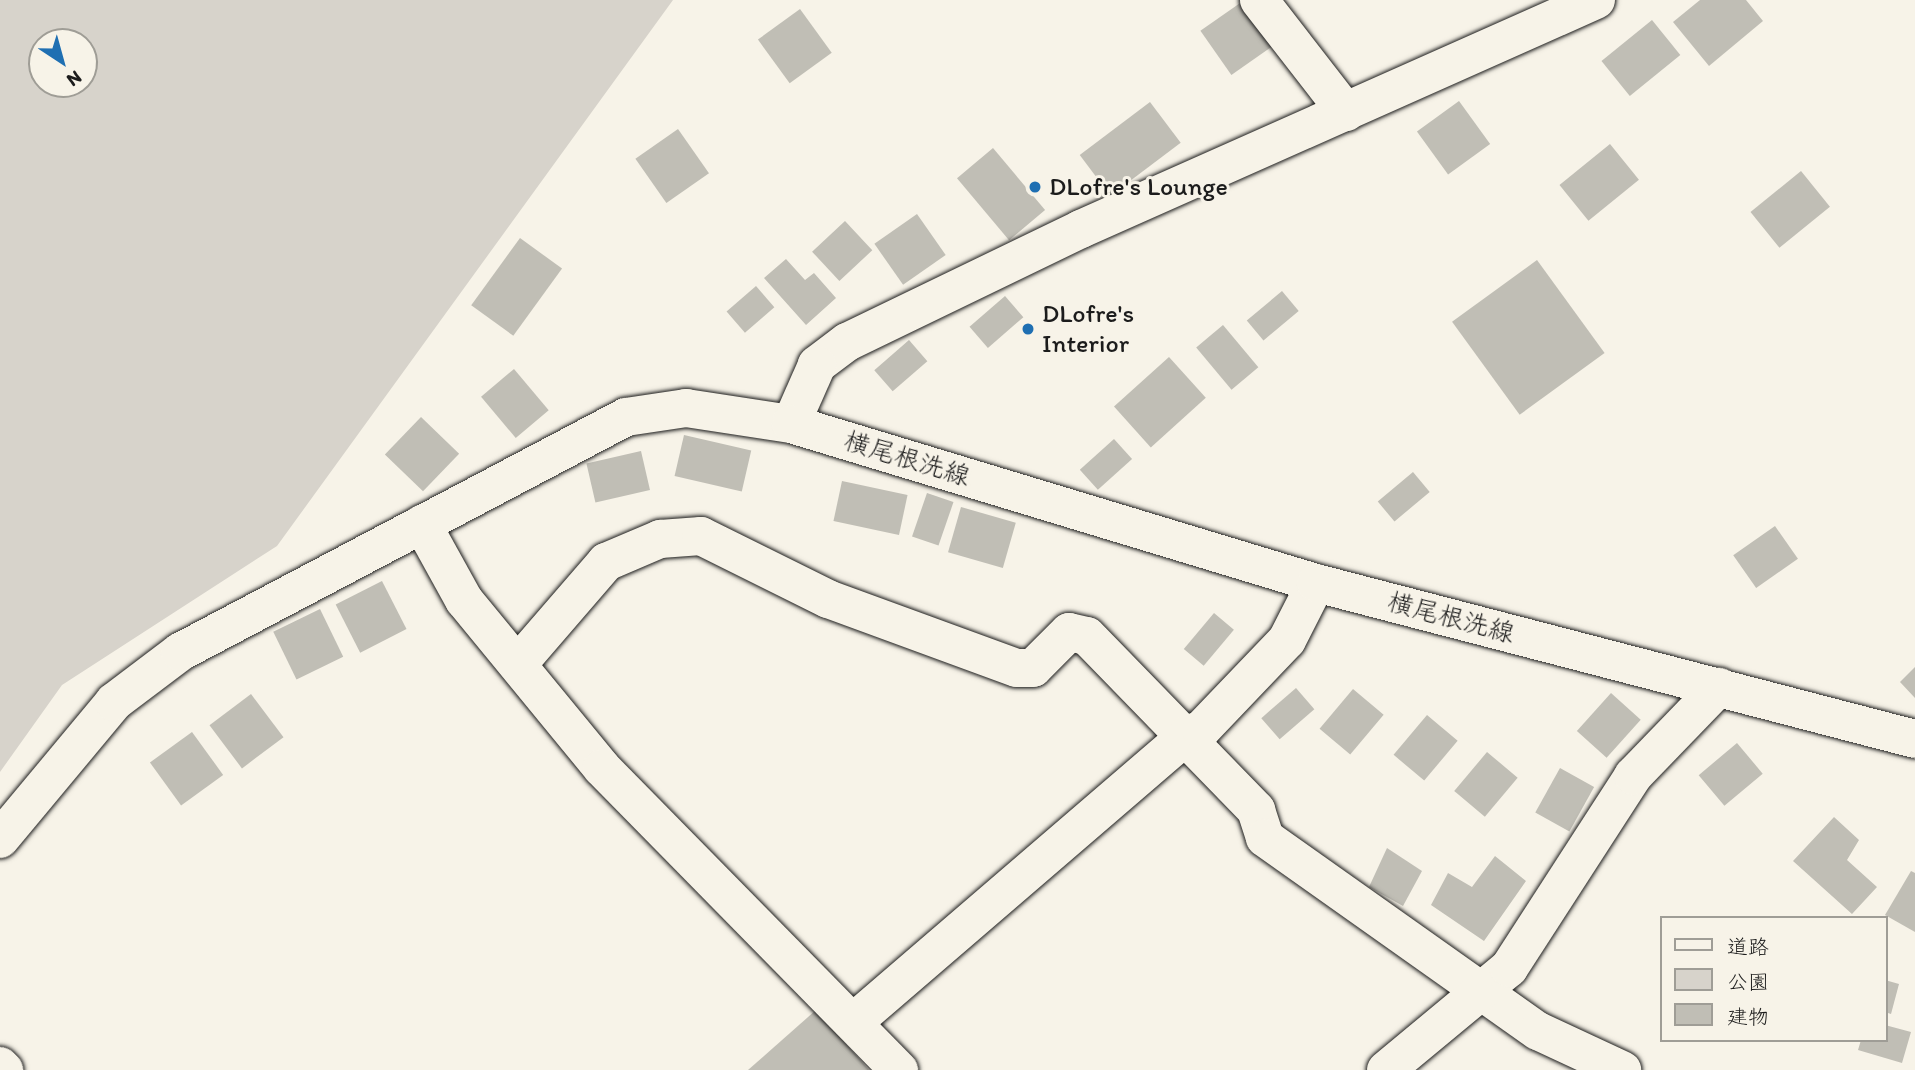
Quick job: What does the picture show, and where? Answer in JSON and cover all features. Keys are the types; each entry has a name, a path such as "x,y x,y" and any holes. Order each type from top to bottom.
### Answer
{"street":[{"path":"1259,0 1346,111"},
{"path":"791,424 817,365 847,342 1081,229 1596,0"},
{"name":"横尾根洗線","path":"0,839 114,702 180,652 626,416 686,408 791,424 1316,583 1915,739"},
{"path":"422,524 464,600 602,768 856,1020 899,1070"},
{"path":"518,664 606,562 660,539 701,536 828,599 1017,668 1032,668 1069,632 1087,636 1188,734 1255,810 1265,838 1481,994 1538,1031 1622,1070"},
{"path":"856,1020 1188,734 1201,730 1287,640 1316,583"},
{"path":"1387,1070 1509,968 1633,776 1719,688"},
{"path":"0,1066 4,1070"}],"green space":[{"path":"0,0 673,0 277,546 62,685 0,772"}],"building":[{"path":"1700,0 1746,0 1763,21 1709,66 1673,22"},
{"path":"1243,1 1274,45 1231,75 1200,31"},
{"path":"800,9 832,53 790,83 758,40"},
{"path":"1652,20 1680,55 1630,96 1601,61"},
{"path":"1459,101 1490,144 1448,174 1417,132"},
{"path":"1150,102 1181,143 1110,196 1080,155"},
{"path":"678,129 709,173 666,203 635,159"},
{"path":"1610,144 1639,180 1588,221 1559,185"},
{"path":"993,148 1045,210 1009,240 957,178"},
{"path":"1801,171 1830,207 1779,248 1750,212"},
{"path":"917,214 946,255 903,285 874,244"},
{"path":"845,221 872,250 839,281 812,252"},
{"path":"520,238 562,269 513,336 471,305"},
{"path":"786,259 805,280 814,273 836,298 806,325 764,278"},
{"path":"1537,260 1605,353 1520,415 1452,322"},
{"path":"756,286 774,307 745,333 727,312"},
{"path":"1282,291 1299,311 1263,340 1247,321"},
{"path":"1005,296 1023,317 988,348 970,327"},
{"path":"1223,325 1258,367 1232,390 1196,347"},
{"path":"909,340 927,361 893,391 874,370"},
{"path":"1169,357 1206,398 1151,447 1114,407"},
{"path":"514,369 549,410 516,438 481,397"},
{"path":"421,417 459,454 423,491 385,454"},
{"path":"684,435 751,451 742,491 675,476"},
{"path":"1114,439 1132,459 1098,490 1080,470"},
{"path":"641,451 650,490 595,503 586,464"},
{"path":"1413,472 1430,492 1394,521 1378,502"},
{"path":"842,481 908,495 899,535 833,521"},
{"path":"927,493 953,502 938,546 912,536"},
{"path":"961,507 1016,523 1003,568 948,552"},
{"path":"1775,526 1798,559 1756,588 1733,555"},
{"path":"382,581 407,629 360,653 336,605"},
{"path":"320,609 343,657 296,679 273,632"},
{"path":"1214,613 1234,630 1204,666 1184,649"},
{"path":"1915,667 1915,698 1900,682"},
{"path":"1296,688 1314,709 1280,739 1261,718"},
{"path":"1353,689 1384,715 1350,755 1320,729"},
{"path":"1611,693 1641,720 1607,758 1577,731"},
{"path":"251,694 283,737 242,768 209,725"},
{"path":"1427,715 1458,741 1424,781 1394,755"},
{"path":"192,732 223,775 181,805 150,763"},
{"path":"1737,743 1763,774 1724,806 1699,775"},
{"path":"1487,752 1518,778 1485,817 1454,791"},
{"path":"1560,768 1594,787 1569,832 1535,813"},
{"path":"1834,817 1859,840 1847,860 1877,887 1852,914 1793,861"},
{"path":"1387,848 1422,871 1403,906 1369,887"},
{"path":"1495,856 1526,881 1484,941 1431,905 1448,873 1472,887"},
{"path":"1911,871 1915,873 1915,932 1885,915"},
{"path":"1887,981 1899,984 1891,1014 1887,1013"},
{"path":"816,1010 869,1070 748,1070"},
{"path":"1887,1026 1911,1032 1902,1063 1858,1050 1860,1042 1887,1042"}],"place":[{"name":"DLofre's Lounge","path":"1035,187"},
{"name":"DLofre's Interior","path":"1028,329"}]}
